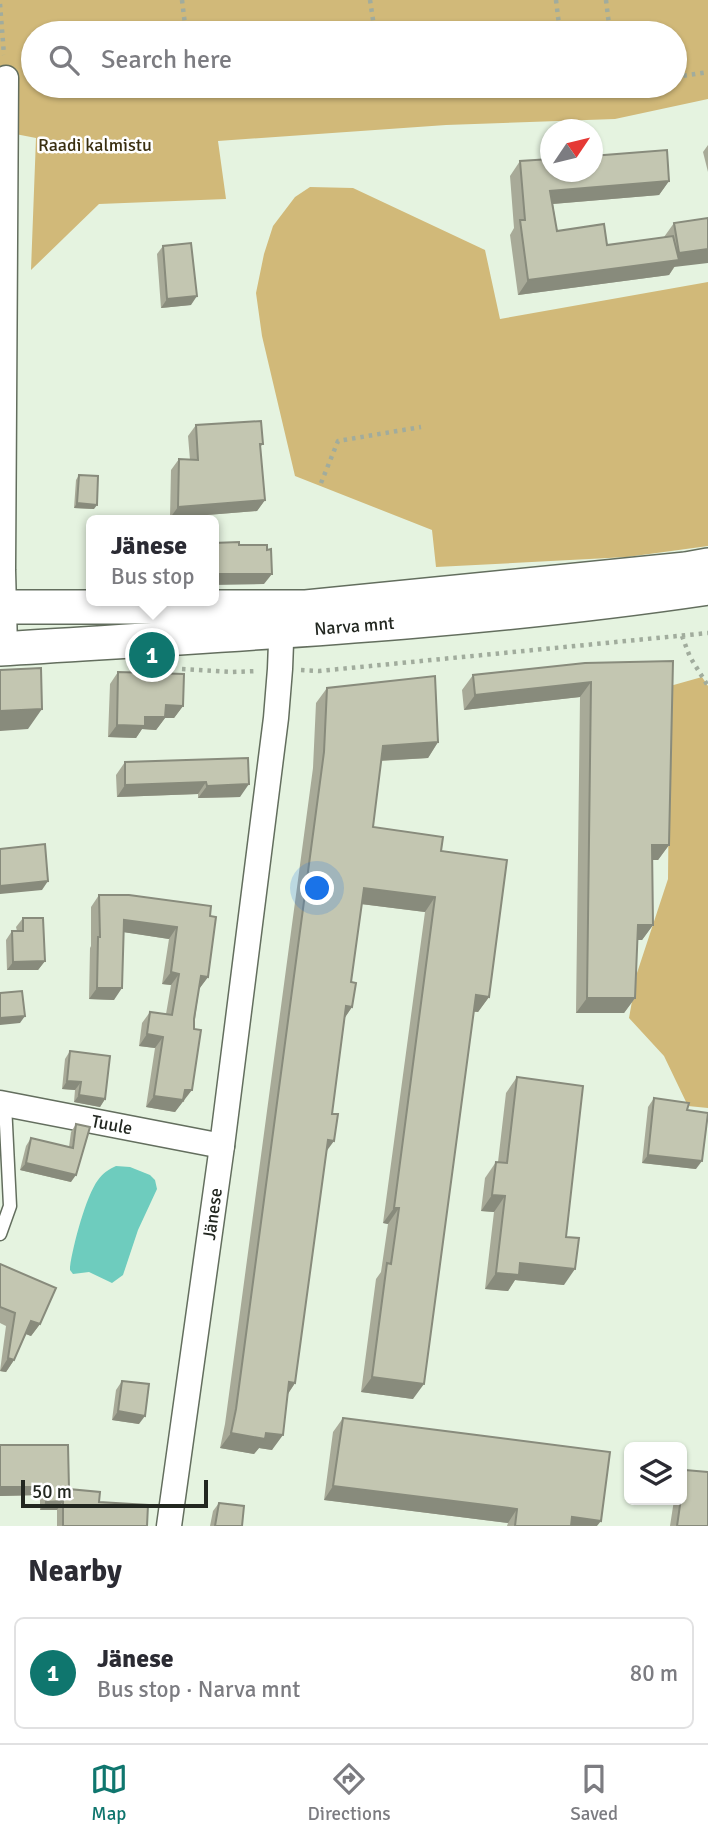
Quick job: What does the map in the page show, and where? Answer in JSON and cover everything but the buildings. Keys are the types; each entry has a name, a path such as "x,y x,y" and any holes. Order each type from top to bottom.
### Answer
{"main road":[{"name":"Narva mnt","path":"3,648 152,638 281,620 306,607 708,565"},
{"name":"Narva mnt","path":"2,607 281,620 430,620 619,601 708,588"}],"street":[{"path":"3,648 6,78"},
{"name":"Jänese","path":"169,1526 222,1146 276,718 281,620"},
{"name":"Tuule","path":"2,1104 222,1146"}],"lane":[{"path":"0,1234 10,1206 2,1104"}],"path":[{"path":"182,0 185,21"},
{"path":"370,0 373,21"},
{"path":"556,0 559,21"},
{"path":"606,0 609,21"},
{"path":"0,4 6,78"},
{"path":"687,75 708,72"},
{"path":"321,483 338,441 421,427"},
{"path":"280,669 319,671 708,633"},
{"path":"682,636 690,657 708,686"}],"green space":[{"name":"Raadi kalmistu","path":"0,0 708,0 708,99 615,119 540,119 540,122 446,125 218,141 226,199 99,204 31,270 36,138 0,131"},
{"path":"310,187 353,188 485,250 500,319 708,282 708,546 627,557 436,567 432,530 295,476 262,336 256,293 273,226 295,197"},
{"path":"702,677 708,686 708,1108 688,1106 664,1056 629,1018 637,973 668,879 670,686"}],"water":[{"path":"116,1166 130,1167 150,1175 155,1180 157,1189 138,1230 123,1275 112,1283 89,1272 73,1274 70,1267 77,1234 93,1187 106,1172"}],"place":[{"name":"Jänese","path":"152,655"}]}
